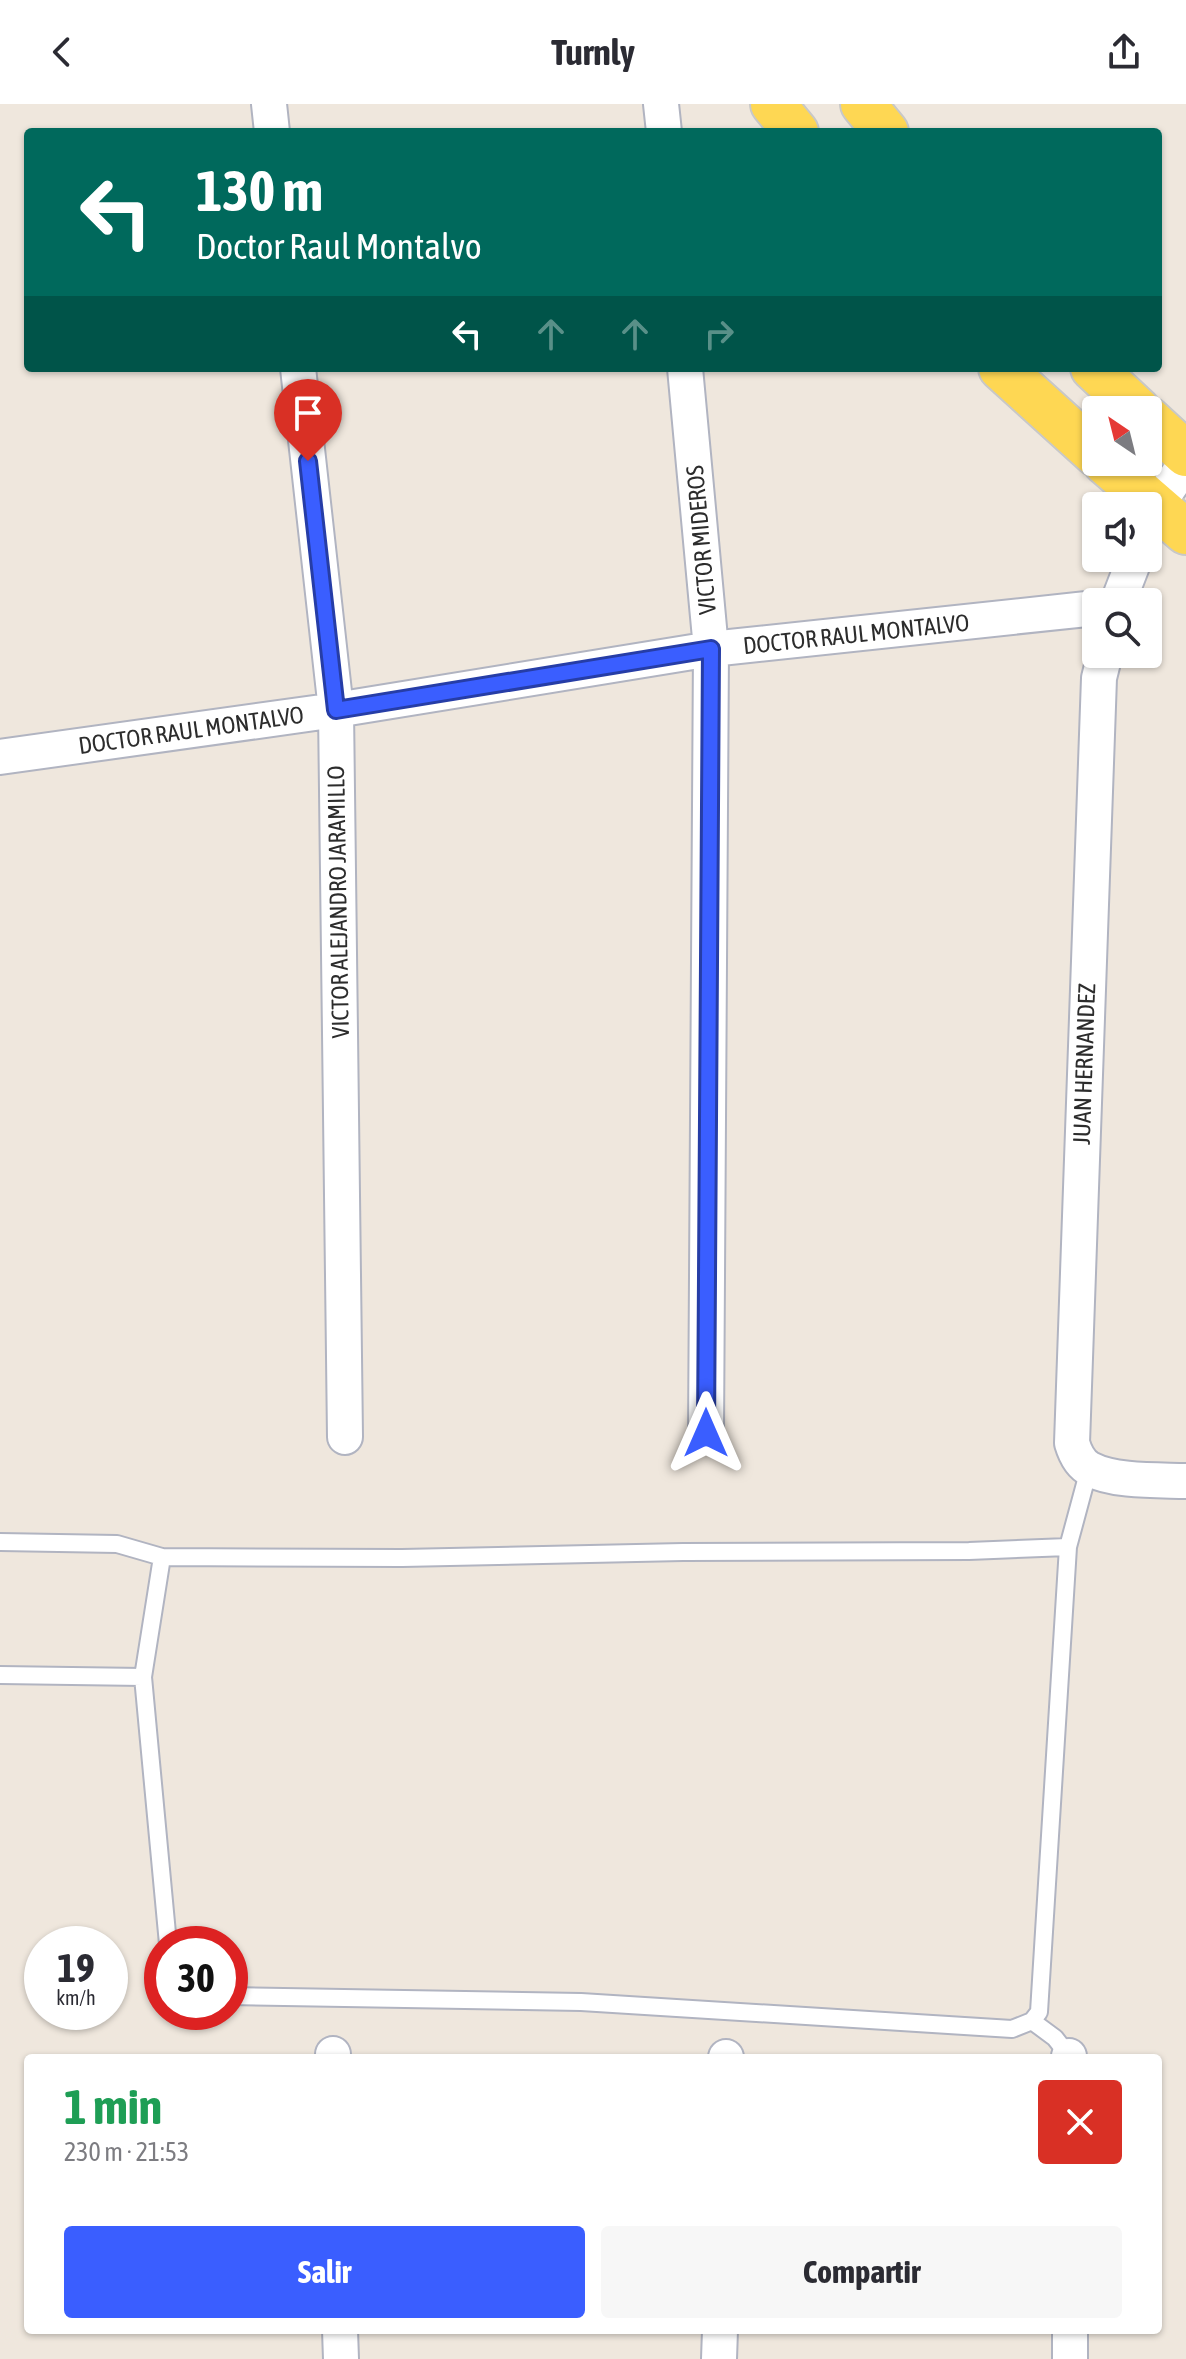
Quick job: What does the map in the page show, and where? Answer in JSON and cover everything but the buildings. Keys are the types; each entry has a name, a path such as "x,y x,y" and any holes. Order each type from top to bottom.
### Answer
{"main road":[{"path":"773,104 793,128"},
{"path":"863,104 883,128"},
{"path":"1005,372 1082,441"},
{"path":"1097,372 1123,396"},
{"path":"1162,432 1186,454"},
{"path":"1119,476 1163,522"}],"street":[{"path":"269,104 272,128"},
{"path":"661,104 664,128"},
{"name":"VICTOR ALEJANDRO JARAMILLO","path":"298,372 336,710 345,1437"},
{"name":"VICTOR MIDEROS","path":"685,372 711,649 706,1433"},
{"path":"1163,522 1186,463"},
{"name":"DOCTOR RAUL MONTALVO","path":"0,757 336,710 711,649 1082,609"},
{"name":"JUAN HERNANDEZ","path":"1089,1469 1077,1456 1072,1443 1071,1425 1102,668"},
{"path":"1089,1469 1130,1479 1186,1481"},
{"path":"340,2334 341,2359"},
{"path":"719,2359 720,2334"},
{"path":"1070,2334 1070,2359"}],"lane":[{"path":"248,1996 581,2002 1012,2029 1032,2021 1039,2012 1068,1547 1089,1469"},
{"path":"0,1542 117,1544 162,1557 402,1558 1068,1547"},
{"path":"162,1557 143,1677 166,1926"},
{"path":"0,1675 143,1677"},
{"path":"1032,2021 1055,2038 1067,2054"}],"route":[{"path":"308,461 336,710 711,649 706,1433"}]}
